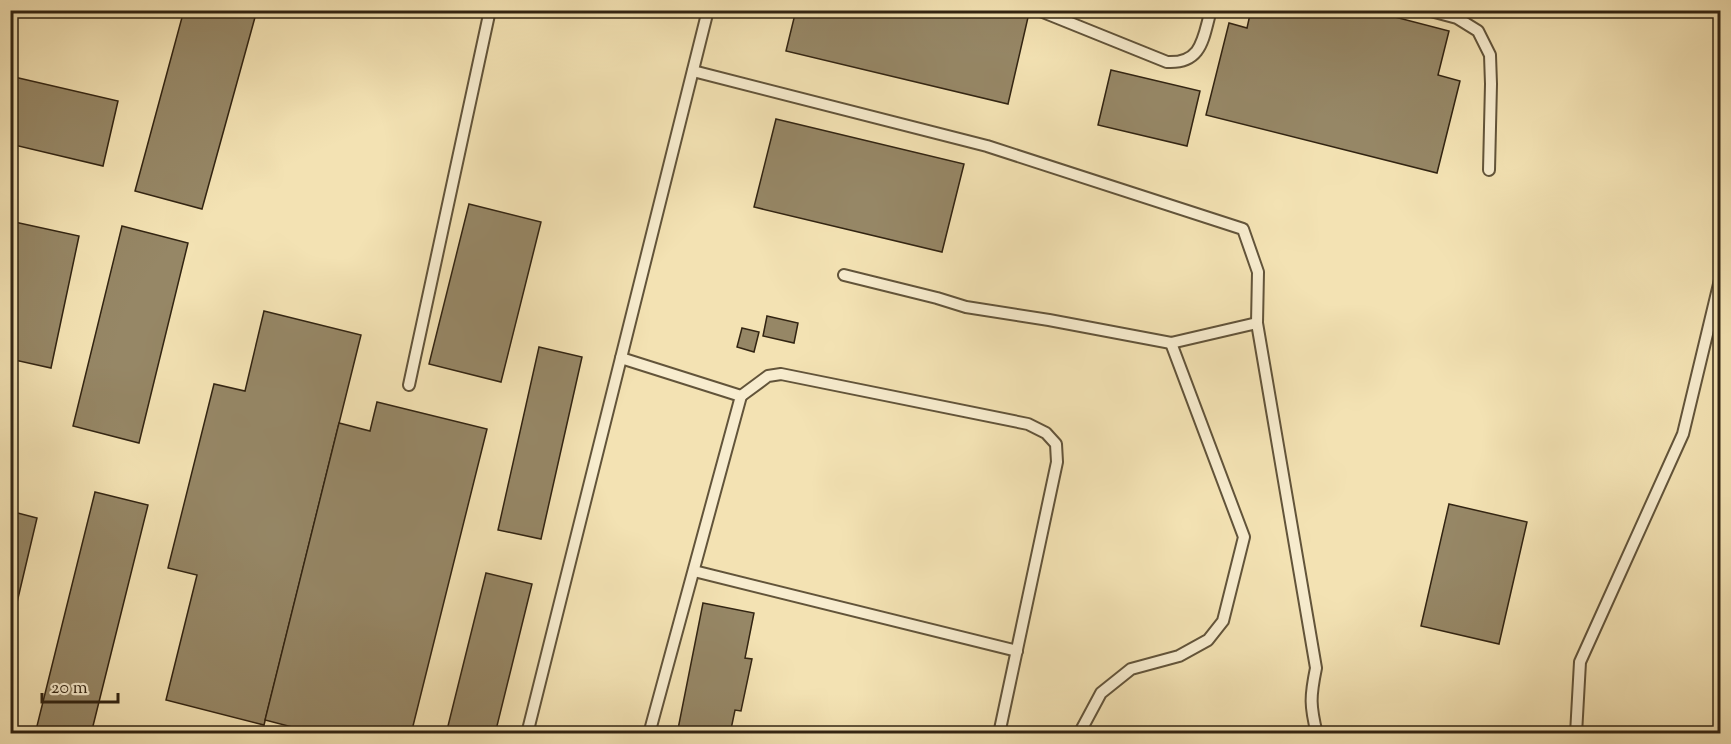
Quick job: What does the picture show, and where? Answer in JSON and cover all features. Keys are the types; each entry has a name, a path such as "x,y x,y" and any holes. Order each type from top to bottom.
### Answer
{"lane":[{"path":"410,385 490,10"},
{"path":"527,734 708,10"},
{"path":"1042,11 1167,62 1179,63 1200,50 1211,10"},
{"path":"1427,10 1458,14 1478,31 1490,55 1488,170"},
{"path":"693,71 987,146 1243,229 1258,272 1257,323 1316,668 1311,690 1311,712 1317,734"},
{"path":"844,275 966,307 1171,343 1257,323"},
{"path":"1576,734 1580,662 1683,434 1720,280"},
{"path":"1079,734 1101,693 1131,669 1179,656 1208,640 1223,621 1244,537 1171,343"},
{"path":"621,357 741,396"},
{"path":"649,734 741,396 768,376 781,374 1028,424 1046,433 1056,444 1057,462 999,734"},
{"path":"693,571 1017,651"}],"building":[{"path":"184,10 257,10 202,209 135,191"},
{"path":"796,10 1017,10 1029,13 1008,104 786,51"},
{"path":"1251,10 1368,10 1449,31 1438,75 1460,81 1437,173 1206,115 1229,23 1247,28"},
{"path":"1111,70 1200,91 1187,146 1098,125"},
{"path":"10,76 118,101 103,166 10,144"},
{"path":"776,119 964,164 942,252 754,207"},
{"path":"469,204 541,222 501,382 429,364"},
{"path":"10,221 79,236 51,368 10,359"},
{"path":"122,226 188,243 139,443 73,426"},
{"path":"264,311 361,335 264,725 166,700 197,575 168,568 214,384 245,391"},
{"path":"767,316 798,323 794,343 763,336"},
{"path":"742,328 759,332 754,352 737,347"},
{"path":"539,347 582,357 541,539 498,530"},
{"path":"377,402 487,429 411,734 319,734 265,720 339,423 370,431"},
{"path":"95,492 148,505 91,734 35,734"},
{"path":"1449,504 1527,522 1499,644 1421,626"},
{"path":"10,511 37,518 10,632"},
{"path":"486,573 532,584 495,734 461,734 447,730"},
{"path":"703,603 754,613 745,658 752,659 741,711 735,710 730,734 677,734"}]}
